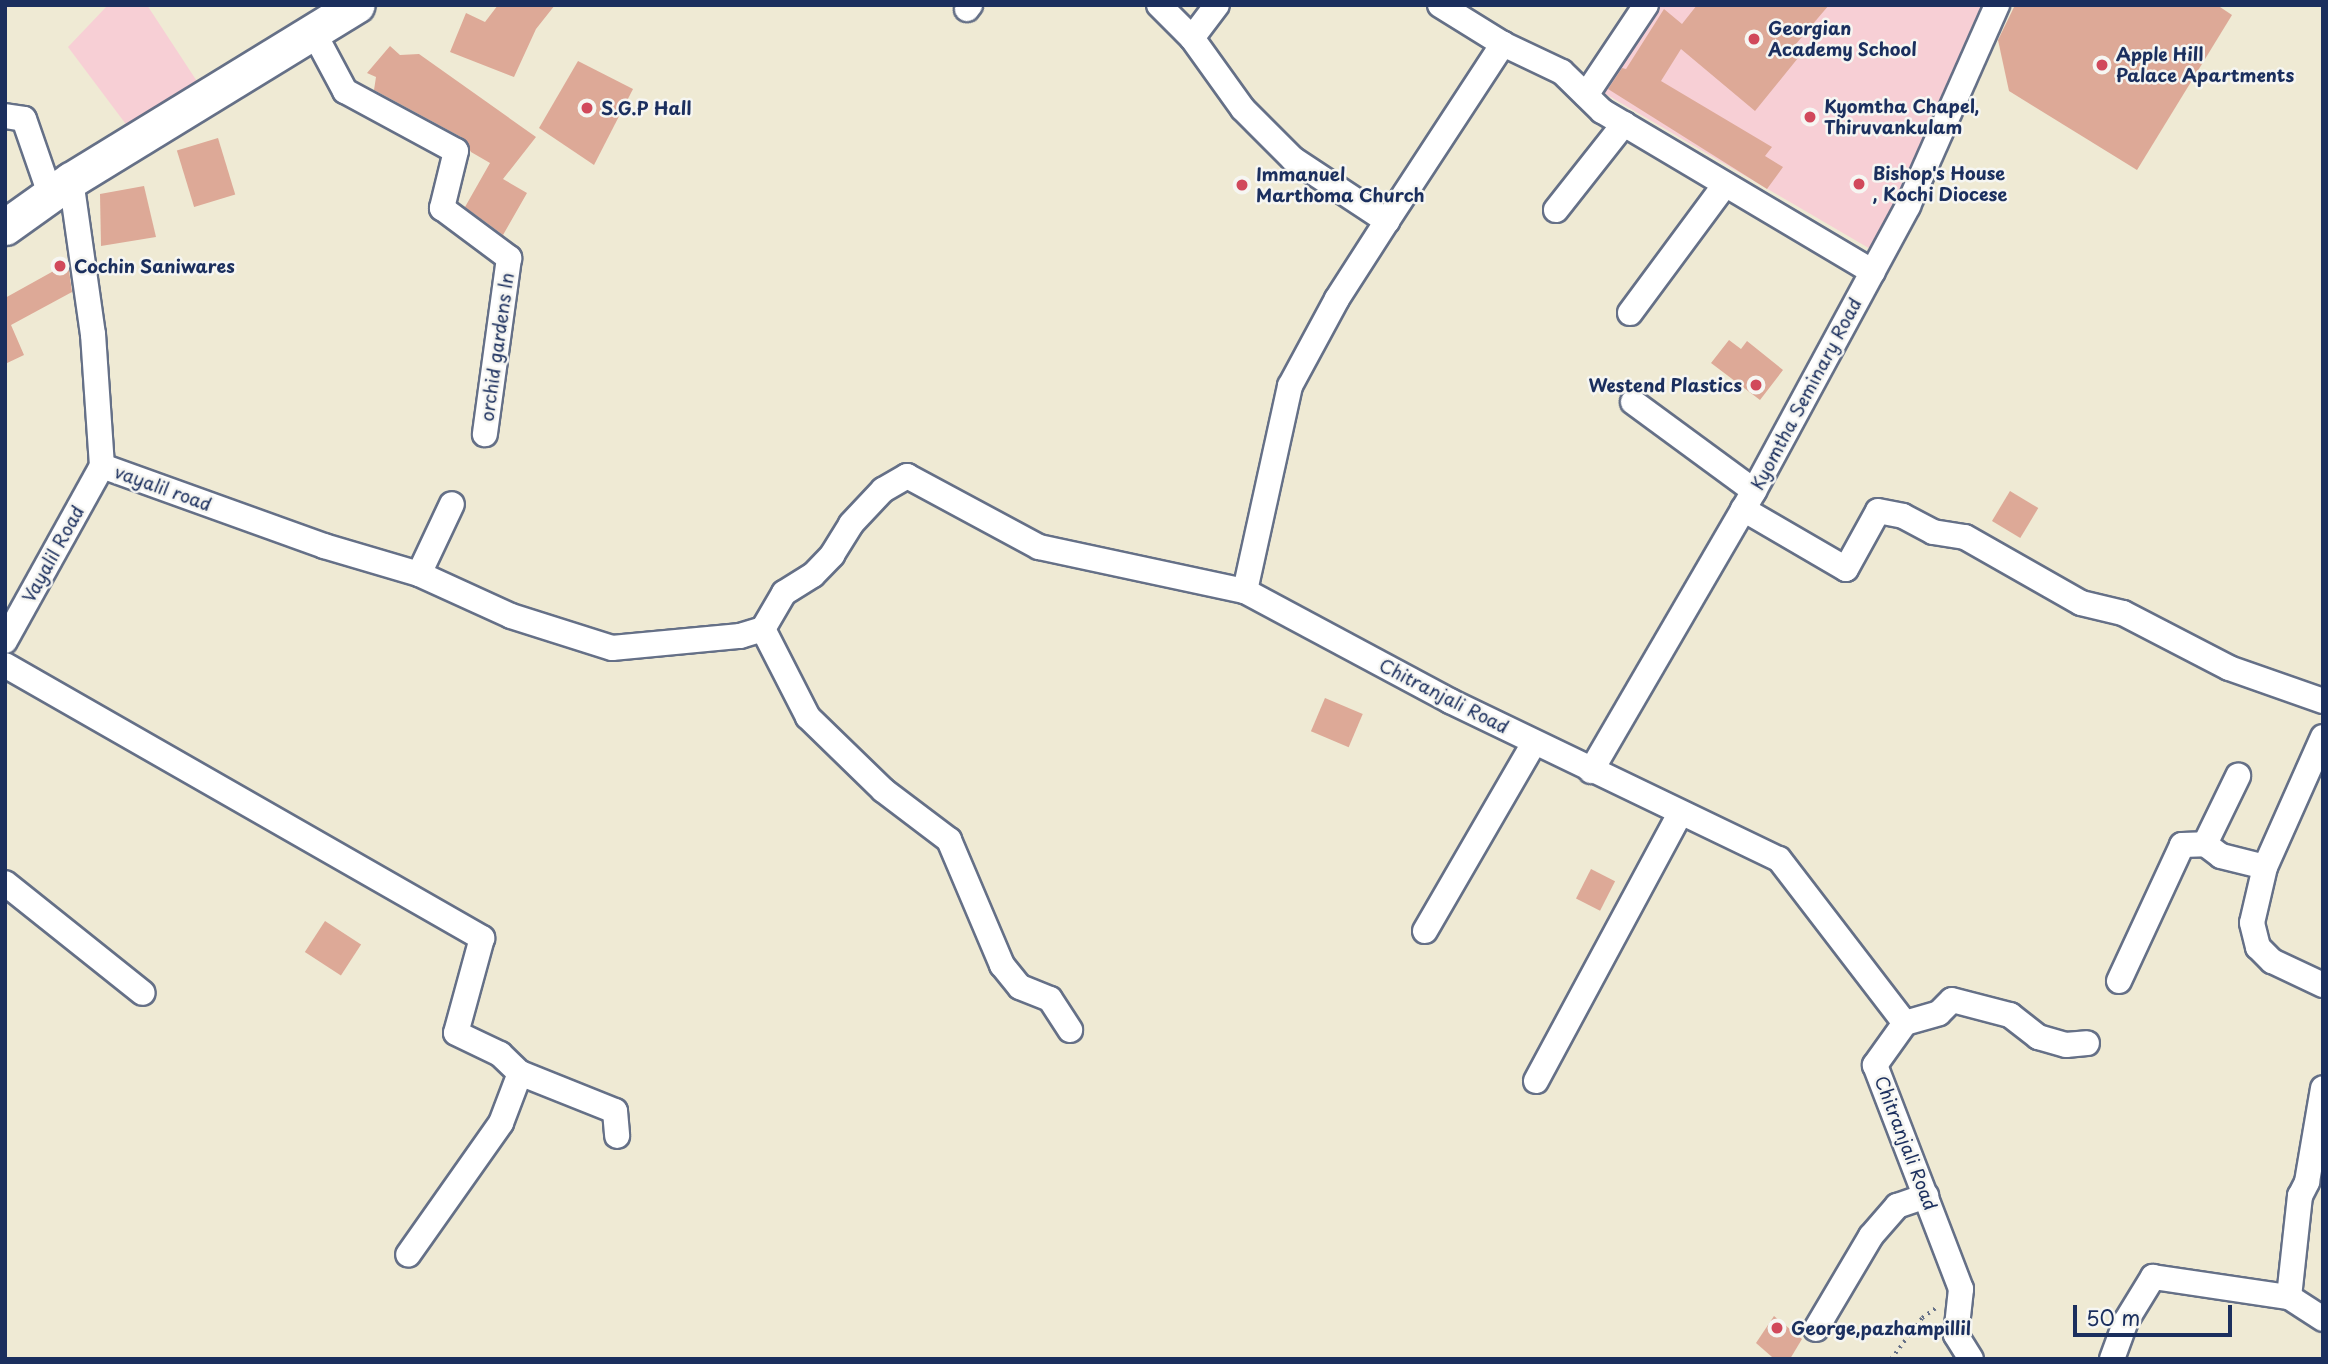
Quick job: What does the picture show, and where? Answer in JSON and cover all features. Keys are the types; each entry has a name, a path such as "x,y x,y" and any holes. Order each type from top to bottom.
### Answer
{"highway":[{"path":"5,227 61,188 357,5"}],"street":[{"path":"1159,5 1192,38 1243,109 1293,159 1387,221"},
{"path":"1192,38 1217,5"},
{"path":"1440,5 1503,44 1562,72 1586,95 1624,124 1724,186 1873,272"},
{"path":"1586,95 1646,5"},
{"name":"Kyomtha Seminary Road","path":"1591,771 1749,500 1908,206 1997,5"},
{"name":"orchid gardens ln","path":"314,33 345,91 456,151 442,208 509,258 485,434"},
{"path":"1245,591 1290,386 1336,299 1503,44"},
{"name":"vayalil road","path":"5,116 24,119 61,188 93,334 102,467 324,546 419,574 511,616 612,648 740,636 763,629"},
{"path":"1556,210 1624,124"},
{"path":"1630,313 1724,186"},
{"path":"1633,402 1749,500 1846,569 1878,511 1903,516 1933,532 1965,537 2081,603 2123,613 2229,668 2323,701"},
{"name":"Vayalil Road","path":"5,641 102,467"},
{"name":"Chitranjali Road","path":"763,629 784,593 813,575 832,555 850,524 883,490 907,476 1039,547 1245,591 1534,743 1779,859 1905,1023 1875,1065 1961,1289 1956,1335 1970,1359"},
{"path":"419,574 452,504"},
{"path":"763,629 808,717 883,790 948,840 1002,965 1020,987 1050,999 1070,1030"},
{"path":"5,665 473,930 482,938 481,953 462,1003 456,1033 500,1055 520,1073 615,1111 617,1136"},
{"path":"2323,737 2265,867 2252,923 2258,947 2272,961 2323,985"},
{"path":"1425,931 1534,743"},
{"path":"2205,844 2238,776"},
{"path":"1536,1081 1680,814"},
{"path":"2119,981 2182,845 2205,844 2221,856 2265,867"},
{"path":"5,883 143,993"},
{"path":"1905,1023 1939,1013 1952,1000 2010,1015 2038,1037 2066,1045 2087,1044"},
{"path":"408,1255 501,1123 520,1073"},
{"path":"2288,1297 2300,1196 2307,1182 2322,1091"},
{"path":"1816,1329 1871,1237 1897,1206 1926,1196"},
{"path":"2112,1359 2126,1321 2153,1277 2288,1297 2323,1320"}],"path":[{"path":"1891,1359 1922,1318 1961,1289"}],"shaded area":[{"path":"108,5 147,5 204,92 137,139 68,47"},
{"path":"1661,5 1989,5 1872,250 1597,89"}],"building":[{"path":"498,5 555,5 536,29 514,77 450,52 466,13 485,22"},
{"path":"1697,5 1829,5 1790,51 1798,58 1755,111 1681,49 1661,81 1772,147 1765,156 1783,167 1767,189 1608,89 1622,68 1626,69 1664,9 1682,24"},
{"name":"Apple Hill Palace Apartments","path":"2015,5 2217,5 2232,15 2137,170 2009,91 1998,40"},
{"path":"390,46 400,55 419,54 536,137 503,179 527,193 503,235 465,207 490,163 471,152 463,138 374,90 376,77 367,73"},
{"name":"S.G.P Hall","path":"578,61 633,89 594,165 539,128"},
{"path":"218,138 235,194 194,207 177,151"},
{"path":"144,186 156,237 101,246 100,194"},
{"path":"68,263 72,292 11,325 24,355 5,364 5,298"},
{"name":"Westend Plastics","path":"1729,340 1741,349 1747,341 1783,370 1760,400 1711,363"},
{"path":"2010,491 2038,508 2020,538 1992,521"},
{"path":"1325,698 1363,714 1349,747 1311,731"},
{"path":"1591,869 1615,881 1600,911 1576,898"},
{"path":"325,921 361,944 341,975 305,952"},
{"name":"George,pazhampillil","path":"1774,1316 1802,1339 1790,1359 1772,1357 1756,1343"}],"place":[{"name":"Georgian Academy School","path":"1754,39"},
{"name":"Apple Hill Palace Apartments","path":"2102,65"},
{"name":"S.G.P Hall","path":"587,108"},
{"name":"Kyomtha Chapel, Thiruvankulam","path":"1810,117"},
{"name":"Bishop's House , Kochi Diocese","path":"1859,184"},
{"name":"Immanuel Marthoma Church","path":"1242,185"},
{"name":"Cochin Saniwares","path":"60,266"},
{"name":"Westend Plastics","path":"1756,385"},
{"name":"George,pazhampillil","path":"1777,1328"}]}
